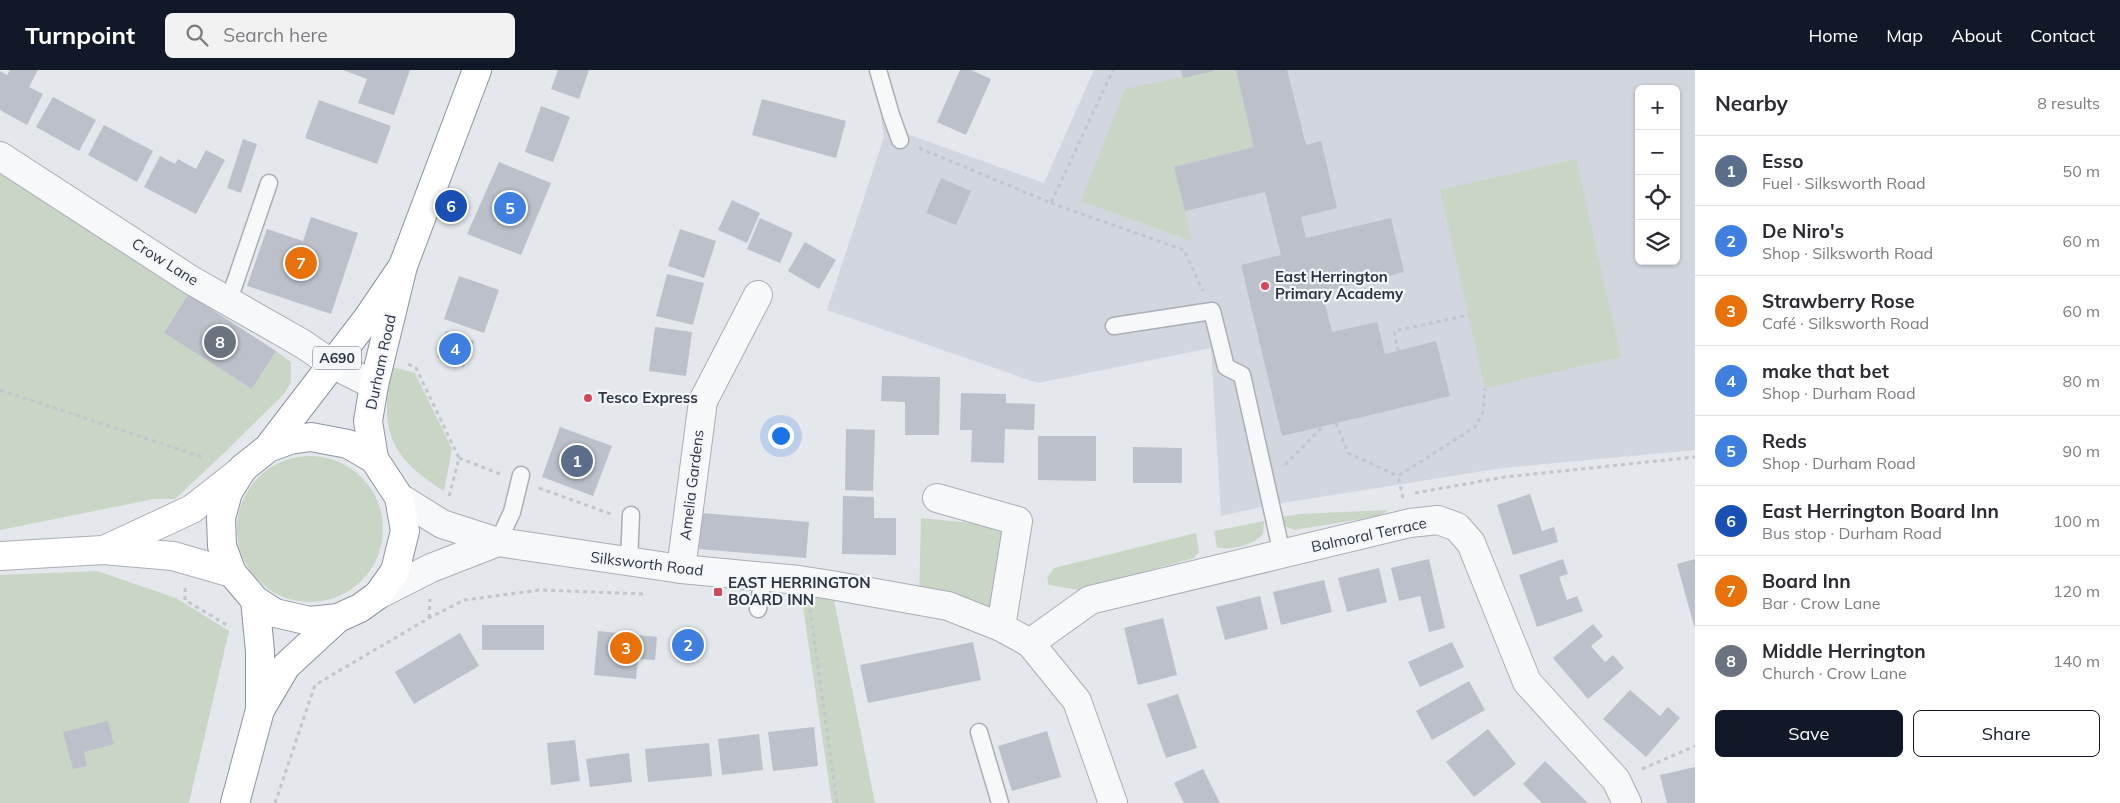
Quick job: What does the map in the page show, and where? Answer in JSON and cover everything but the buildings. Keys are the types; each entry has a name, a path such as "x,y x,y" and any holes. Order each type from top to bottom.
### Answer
{"main road":[{"name":"Durham Road","path":"260,710 286,666 338,618 360,608 378,594 395,571 405,531 399,497 374,459 368,421 374,385 403,266 477,70"},
{"name":"Durham Road","path":"338,618 310,621 275,613 255,600 232,573 222,546 221,518 228,492 243,468 268,448 367,319 403,266"},
{"name":"Durham Road","path":"268,448 290,440 311,437 348,444 374,459"},
{"path":"103,550 192,509 243,468"},
{"path":"0,556 103,550 173,556 232,573"},
{"name":"Durham Road","path":"235,803 260,710 260,651 255,600"}],"street":[{"name":"Crow Lane","path":"0,156 191,280 229,300 332,364 374,385"},
{"name":"Amelia Gardens","path":"681,569 703,401 758,295"},
{"name":"Silksworth Road","path":"399,497 442,524 498,542 681,569 806,581 948,606 1001,627 1030,643 1077,701 1113,803"},
{"path":"937,498 1018,520 1001,627"},
{"name":"Balmoral Terrace","path":"1030,643 1090,600 1410,523 1438,520 1457,527 1471,543 1527,682 1622,792"},
{"path":"378,594 432,568 498,542"}],"lane":[{"path":"878,70 900,140"},
{"path":"229,300 269,182"},
{"path":"1114,326 1212,311 1226,367 1242,375 1282,554"},
{"path":"498,542 512,512 520,478"},
{"path":"628,562 631,518"},
{"path":"758,609 763,577"},
{"path":"979,732 1000,803"}],"path":[{"path":"1051,203 1113,70"},
{"path":"900,140 1051,203 1184,250 1212,311"},
{"path":"1398,351 1394,330 1469,315"},
{"path":"382,352 416,368 459,458 442,524"},
{"path":"1398,476 1475,427 1482,412 1485,388"},
{"path":"0,390 202,458"},
{"path":"1336,423 1348,453 1398,476"},
{"path":"1266,485 1323,426"},
{"path":"1410,523 1415,492 1505,477 1695,457"},
{"path":"459,458 631,518"},
{"path":"1398,476 1400,485"},
{"path":"429,618 432,568"},
{"path":"275,803 315,685 429,618 464,600 540,590 650,594 681,569"},
{"path":"806,581 837,803"},
{"path":"1622,792 1695,746"}],"shaded area":[{"name":"East Herrington Primary Academy","path":"1094,70 1695,70 1695,450 1503,468 1270,505 1221,516 1211,348 1038,383 827,310 884,137 881,118 891,115 904,133 1044,183"}],"green space":[{"path":"1217,70 1236,70 1254,147 1174,167 1192,241 1081,201 1125,89"},
{"path":"1576,159 1621,357 1485,388 1440,190"},
{"path":"0,172 188,294 164,333 252,389 276,351 291,362 291,382 284,394 175,499 154,499 0,530"},
{"path":"392,367 415,373 452,449 444,491 411,466 400,453 392,439 388,425 387,408"},
{"path":"310,456 338,461 362,477 378,501 383,529 378,557 362,581 338,597 310,602 282,597 258,581 242,557 237,529 242,501 258,477 282,461"},
{"path":"1388,510 1380,516 1294,530 1285,526 1281,517 1300,514"},
{"path":"921,518 1002,526 1001,627 919,601"},
{"path":"1264,521 1263,534 1254,541 1236,548 1217,547 1214,531"},
{"path":"1196,533 1199,552 1194,558 1078,590 1049,585 1047,578 1054,568"},
{"path":"97,571 176,598 229,631 189,803 0,803 0,575"},
{"path":"799,580 831,585 875,803 832,803"}],"place":[{"name":"East Herrington Board Inn","path":"451,206"},
{"name":"Reds","path":"510,208"},
{"name":"Board Inn","path":"301,263"},
{"name":"East Herrington Primary Academy","path":"1265,286"},
{"name":"Middle Herrington","path":"220,342"},
{"name":"make that bet","path":"455,349"},
{"name":"Tesco Express","path":"588,398"},
{"name":"Esso","path":"577,461"},
{"name":"EAST HERRINGTON BOARD INN","path":"718,592"},
{"name":"De Niro's","path":"688,645"},
{"name":"Strawberry Rose","path":"626,648"}]}
